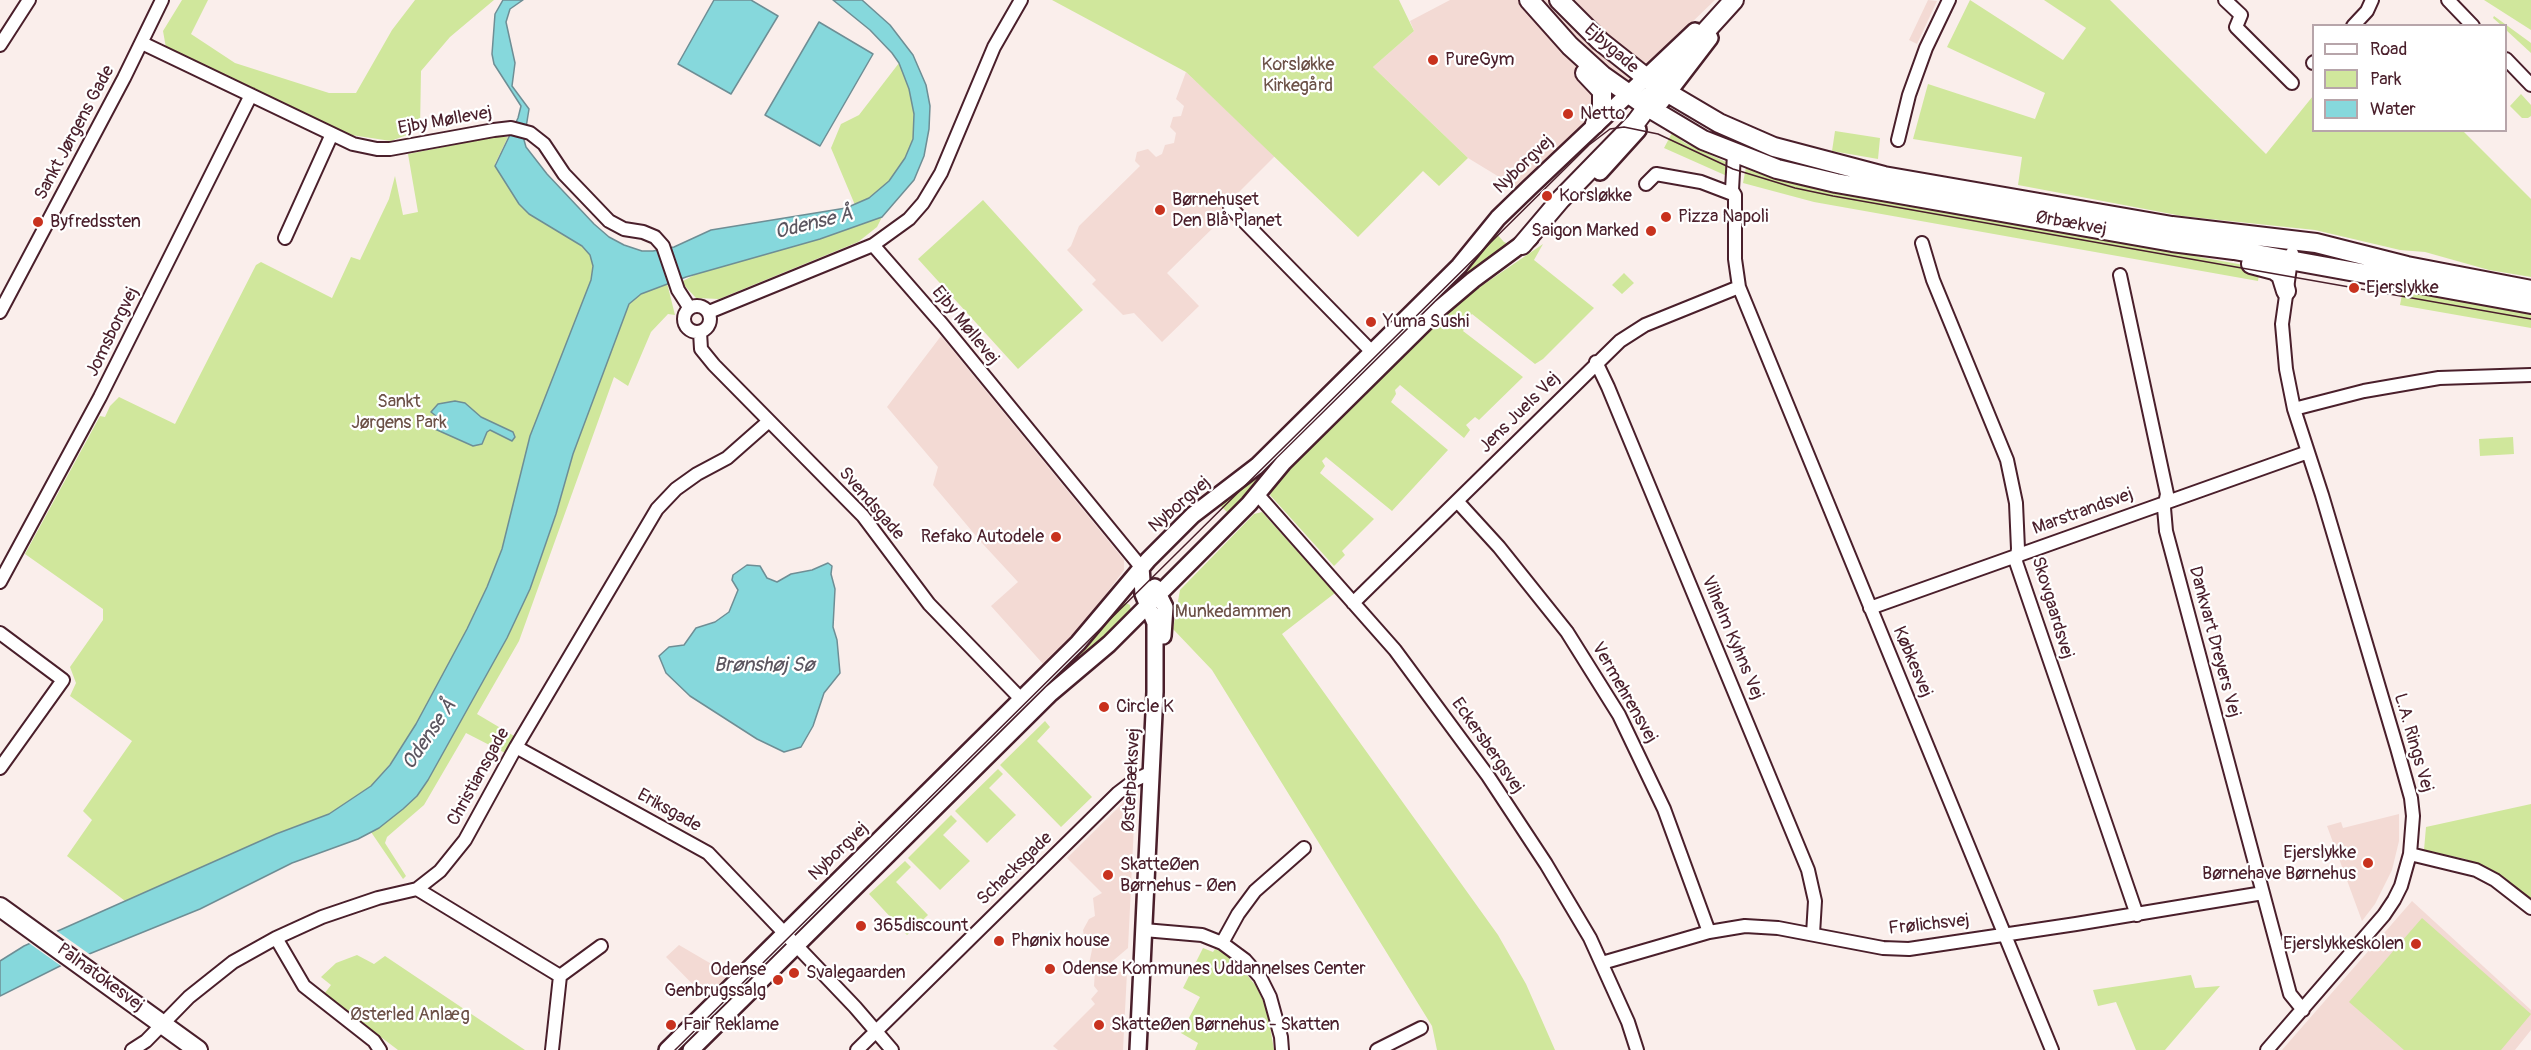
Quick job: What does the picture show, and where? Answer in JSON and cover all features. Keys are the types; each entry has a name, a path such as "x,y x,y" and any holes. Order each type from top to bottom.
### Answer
{"main road":[{"name":"Ejbygade","path":"1529,0 1570,46 1650,95"},
{"name":"Ejbygade","path":"1559,0 1650,95"},
{"path":"1522,245 1561,199 1636,122 1650,95 1734,0"},
{"path":"1544,17 1555,44 1602,91 1602,110 1595,124"},
{"name":"Ørbækvej","path":"1650,95 1686,131 1734,154 1777,169 1826,181 2172,242 2234,250 2531,304"},
{"name":"Ørbækvej","path":"1650,95 1774,147 1884,176 2172,226 2294,240 2376,257 2407,266 2531,290"},
{"path":"2172,242 2210,256 2274,270 2281,275 2286,291"},
{"path":"2291,261 2301,253 2382,267 2407,266"},
{"name":"Palnatokesvej","path":"0,907 198,1050"}],"street":[{"path":"0,45 29,0"},
{"name":"Sankt Jørgens Gade","path":"0,312 142,43 162,0"},
{"path":"709,312 873,244 896,230 923,202 941,172 994,47 1021,0"},
{"name":"Nyborgvej","path":"1650,95 1728,0"},
{"name":"Nyborgvej","path":"667,1050 1094,627 1141,567 1193,515 1257,466 1459,266 1498,218 1595,124 1650,95 1709,39 1745,0"},
{"path":"1898,140 1915,76 1949,0"},
{"path":"2226,0 2241,15 2236,27 2292,83"},
{"path":"2355,24 2367,11 2372,0"},
{"path":"2448,0 2471,24"},
{"name":"Ejby Møllevej","path":"142,43 353,144 390,149 511,128 530,133 544,144 564,174 609,221 624,229 643,232 655,237 663,246 683,300 689,307"},
{"path":"2507,61 2531,84"},
{"name":"Jomsborgvej","path":"0,582 100,398 251,95"},
{"path":"285,238 332,134"},
{"name":"Købkesvej","path":"1734,154 1732,190 1735,195 1735,259 1739,287 2052,1050"},
{"path":"1646,184 1656,174 1701,182 1735,195"},
{"path":"1230,207 1372,352"},
{"name":"L.A. Rings Vej","path":"2267,1050 2384,915 2401,886 2410,854 2413,816 2411,798 2294,409 2283,346 2282,324 2294,240"},
{"name":"Skovgaardsvej","path":"1922,243 1934,280 2007,460 2016,503 2016,562 2137,915"},
{"name":"Ejby Møllevej","path":"873,244 942,324 1141,567"},
{"name":"Nyborgvej","path":"691,1050 1052,693 1109,644 1258,495 1283,463 1450,299 1522,245"},
{"name":"Dankvart Dreyers Vej","path":"2120,275 2167,494 2166,531 2290,994 2303,1010"},
{"name":"Jens Juels Vej","path":"1353,603 1596,362 1620,341 1645,325 1739,287"},
{"path":"701,306 709,312 710,322 700,332 690,330 684,322 683,317 689,307 701,306"},
{"name":"Svendsgade","path":"700,332 699,341 706,356 863,516 929,604 1021,699"},
{"name":"Vilhelm Kyhns Vej","path":"1596,362 1808,870 1815,901 1813,934"},
{"path":"2294,409 2397,385 2473,375 2531,375"},
{"name":"Christiansgade","path":"132,1050 146,1041 189,997 233,962 276,938 322,917 378,898 417,889 440,871 465,840 516,747 657,509 676,489 697,474 727,458 769,421"},
{"name":"Marstrandsvej","path":"1870,608 2308,452"},
{"name":"Eckersbergsvej","path":"1258,495 1395,650 1488,776 1546,864 1602,963 1637,1050"},
{"name":"Vermehrensvej","path":"1457,501 1499,547 1567,632 1618,715 1664,808 1709,932"},
{"name":"Østerbæksvej","path":"1141,567 1165,607 1155,692"},
{"name":"Østerbæksvej","path":"1138,1050 1155,692 1155,623 1143,594 1141,567"},
{"path":"0,633 63,680 0,768"},
{"name":"Eriksgade","path":"516,747 708,853 785,932 892,1050"},
{"name":"Schacksgade","path":"857,1050 1119,793 1135,780 1152,772"},
{"path":"1222,944 1238,914 1255,891 1304,848"},
{"path":"2410,854 2476,870 2495,880 2531,908"},
{"path":"417,889 560,976"},
{"name":"Frølichsvej","path":"1602,963 1709,932 1745,926 1778,928 1883,948 1900,949 2137,915 2263,893"},
{"path":"1144,930 1202,935 1222,944 1245,960 1260,977 1270,997 1281,1037 1282,1050"},
{"path":"276,938 304,986 374,1041 380,1050"},
{"path":"552,1050 560,976 601,945"},
{"path":"1377,1050 1421,1028"}],"shaded area":[{"path":"1450,0 1715,0 1519,189 1468,158 1373,67 1414,31 1410,21"},
{"path":"1928,0 1937,1 1917,44 1909,40"},
{"name":"Børnehuset Den Blå Planet","path":"1186,72 1275,156 1232,199 1219,222 1167,273 1199,306 1162,342 1134,313 1123,315 1092,284 1096,280 1067,250 1079,226 1140,166 1135,161 1137,152 1148,149 1156,157 1162,154 1165,145 1174,143 1176,133 1170,127 1173,117 1181,116 1184,106 1176,99"},
{"path":"941,336 1124,560 1124,570 1080,629 1044,665 991,606 1018,582 933,485 938,467 887,407"},
{"name":"SkatteØen Børnehus - Øen","path":"1125,801 1135,805 1128,948 1108,965 1089,964 1093,945 1084,937 1083,930 1089,919 1095,916 1093,898 1102,893 1067,858"},
{"name":"Ejerslykke Børnehave Børnehus","path":"2399,814 2399,841 2392,870 2375,904 2362,921 2327,826 2341,822 2343,828"},
{"name":"Ejerslykkeskolen","path":"2412,901 2531,1010 2531,1030 2515,1050 2282,1050"},
{"path":"679,945 732,976 708,1000 666,957"},
{"name":"SkatteØen Børnehus - Skatten","path":"1095,971 1127,972 1123,1050 1058,1050 1053,1046 1095,1004 1091,999 1098,991 1094,986"}],"green space":[{"path":"182,0 208,0 191,34 235,63 329,93 356,93 392,30 415,0 494,0 450,37 421,71 420,130 391,141 351,135 166,48 163,31"},
{"name":"Korsløkke Kirkegård","path":"1052,0 1399,0 1414,31 1373,67 1468,158 1439,186 1423,171 1358,237 1186,72"},
{"path":"1970,0 2063,60 2086,28 2044,0 2110,0 2266,154 2312,97 2312,132 2464,132 2531,199 2531,277 2489,270 2425,252 2400,250 2315,230 2182,216 2018,185 2022,157 1913,139 1928,84 2035,119 2045,93 1947,47"},
{"path":"2484,0 2531,0 2531,30"},
{"path":"2494,16 2505,24 2500,24 2493,18"},
{"path":"2507,25 2531,43 2531,53 2507,31"},
{"path":"899,63 909,89 914,114 913,139 905,158 889,181 869,198 855,205 831,148 841,124 859,115"},
{"path":"2521,94 2531,105 2531,116 2528,118 2522,118 2510,106"},
{"path":"1835,131 1880,138 1878,159 1832,151"},
{"path":"1672,133 1685,143 1726,162 1727,176 1664,148"},
{"name":"Sankt Jørgens Park","path":"494,137 508,137 495,164 529,214 582,246 590,255 593,266 591,280 530,436 502,549 467,629 416,724 390,764 371,786 329,814 276,834 125,901 67,856 92,820 83,811 132,741 70,696 76,683 70,667 103,620 103,609 25,554 100,416 105,417 110,406 119,397 175,424 256,265 261,262 332,298 351,257 360,260 389,199 395,176 403,215 418,212 408,154"},
{"path":"1746,167 1793,181 2124,239 2260,268 2258,281 1814,202 1743,183"},
{"path":"983,200 1083,310 1018,369 918,259"},
{"path":"882,217 877,227 858,242 719,299 696,298 681,282 698,273 820,239"},
{"path":"1495,232 1504,242 1511,245 1232,517 1217,502"},
{"path":"1543,244 1534,260 1594,308 1543,359 1535,364 1472,314 1466,319 1468,324 1463,331 1523,377 1479,420 1475,417 1466,425 1470,430 1464,438 1400,385 1395,390 1396,394 1391,402 1448,450 1392,511 1326,457 1322,461 1325,466 1320,473 1374,519 1342,551 1345,555 1334,566 1270,495 1272,487 1446,310"},
{"path":"1624,273 1634,283 1622,294 1612,285"},
{"path":"667,283 675,315 668,314 651,332 628,386 614,377 519,641 477,714 514,736 505,753 466,733 424,805 387,837 385,843 406,876 403,879 371,832 402,810 428,780 507,638 530,589 556,515 573,454 624,313 629,304 641,294"},
{"path":"2403,289 2531,310 2531,328 2400,305"},
{"path":"2513,437 2514,454 2480,456 2479,439"},
{"name":"Munkedammen","path":"1262,512 1335,593 1282,634 1498,935 1526,984 1555,1050 1437,1050 1432,1026 1212,670 1173,629 1180,590 1254,514"},
{"path":"1122,601 1130,605 1131,611 811,926 803,918"},
{"path":"1045,721 1050,727 1037,741 1092,797 1061,827 1000,765"},
{"path":"998,769 1003,774 989,788 1016,815 987,843 955,811"},
{"path":"2531,804 2531,900 2494,872 2465,859 2424,850 2426,827"},
{"path":"951,815 957,821 943,835 970,861 940,890 908,858"},
{"path":"905,861 911,867 896,882 928,915 907,935 869,894"},
{"name":"Ejerslykkeskolen","path":"2422,918 2531,1014 2501,1050 2404,1050 2349,1002"},
{"path":"1203,948 1213,952 1215,949 1224,953 1239,965 1256,986 1267,1009 1274,1050 1195,1050 1198,1043 1181,1033 1200,997 1183,988"},
{"path":"772,950 780,959 687,1050 671,1050"},
{"name":"Østerled Anlæg","path":"357,955 374,964 385,956 525,1050 398,1050 324,994 331,985 321,977 336,963"},
{"path":"2191,975 2195,988 2220,986 2165,1050 2136,1050 2116,1002 2098,1006 2093,990"}],"water":[{"name":"Odense Å","path":"503,0 523,0 510,9 506,22 515,63 512,86 529,109 524,140 526,147 547,174 594,224 609,237 624,245 642,251 653,251 674,247 711,230 846,208 869,198 889,181 905,158 913,139 914,114 909,89 899,63 892,53 870,30 833,0 862,0 890,25 913,55 926,85 930,106 924,156 914,180 882,217 820,239 686,277 641,294 629,304 573,454 556,514 530,589 507,638 428,780 417,796 403,809 379,828 358,839 292,863 200,909 62,965 0,996 0,961 24,946 276,834 329,814 371,786 390,765 416,724 467,629 502,549 530,436 591,280 593,266 590,255 582,246 529,214 519,204 495,166 518,118 521,106 494,64 492,54 495,14"},
{"path":"714,0 751,0 778,16 731,94 678,64"},
{"path":"819,22 873,54 820,146 765,115"},
{"path":"455,401 465,403 481,417 513,432 515,437 512,441 490,430 482,444 473,446 426,425 427,418 434,420 436,416 431,412 438,404"},
{"name":"Brønshøj Sø","path":"828,563 832,566 831,574 835,589 833,627 837,640 840,673 824,693 813,726 801,747 784,752 757,739 690,696 666,673 659,656 669,647 684,645 696,628 715,622 729,612 738,590 732,580 733,575 747,565 760,566 767,578 777,582 791,574 812,570"}],"pier":[{"path":"54,929 92,956 64,968 26,941"}],"tram line":[{"path":"675,1050 1589,145 1610,129 1624,127 1658,134 1733,169 1795,188 1833,196 2531,319"}],"place":[{"name":"PureGym","path":"1433,60"},
{"name":"Netto","path":"1568,114"},
{"name":"Korsløkke","path":"1547,196"},
{"name":"Børnehuset Den Blå Planet","path":"1160,210"},
{"name":"Pizza Napoli","path":"1666,217"},
{"name":"Byfredssten","path":"38,222"},
{"name":"Saigon Marked","path":"1651,231"},
{"name":"Ejerslykke","path":"2354,288"},
{"name":"Yuma Sushi","path":"1371,322"},
{"name":"Refako Autodele","path":"1056,537"},
{"name":"Circle K","path":"1104,707"},
{"name":"Ejerslykke Børnehave Børnehus","path":"2368,863"},
{"name":"SkatteØen Børnehus - Øen","path":"1108,875"},
{"name":"365discount","path":"861,926"},
{"name":"Phønix house","path":"999,941"},
{"name":"Ejerslykkeskolen","path":"2416,944"},
{"name":"Odense Kommunes Uddannelses Center","path":"1050,969"},
{"name":"Svalegaarden","path":"794,973"},
{"name":"Odense Genbrugssalg","path":"778,980"},
{"name":"Fair Reklame","path":"671,1025"},
{"name":"SkatteØen Børnehus - Skatten","path":"1099,1025"}]}
